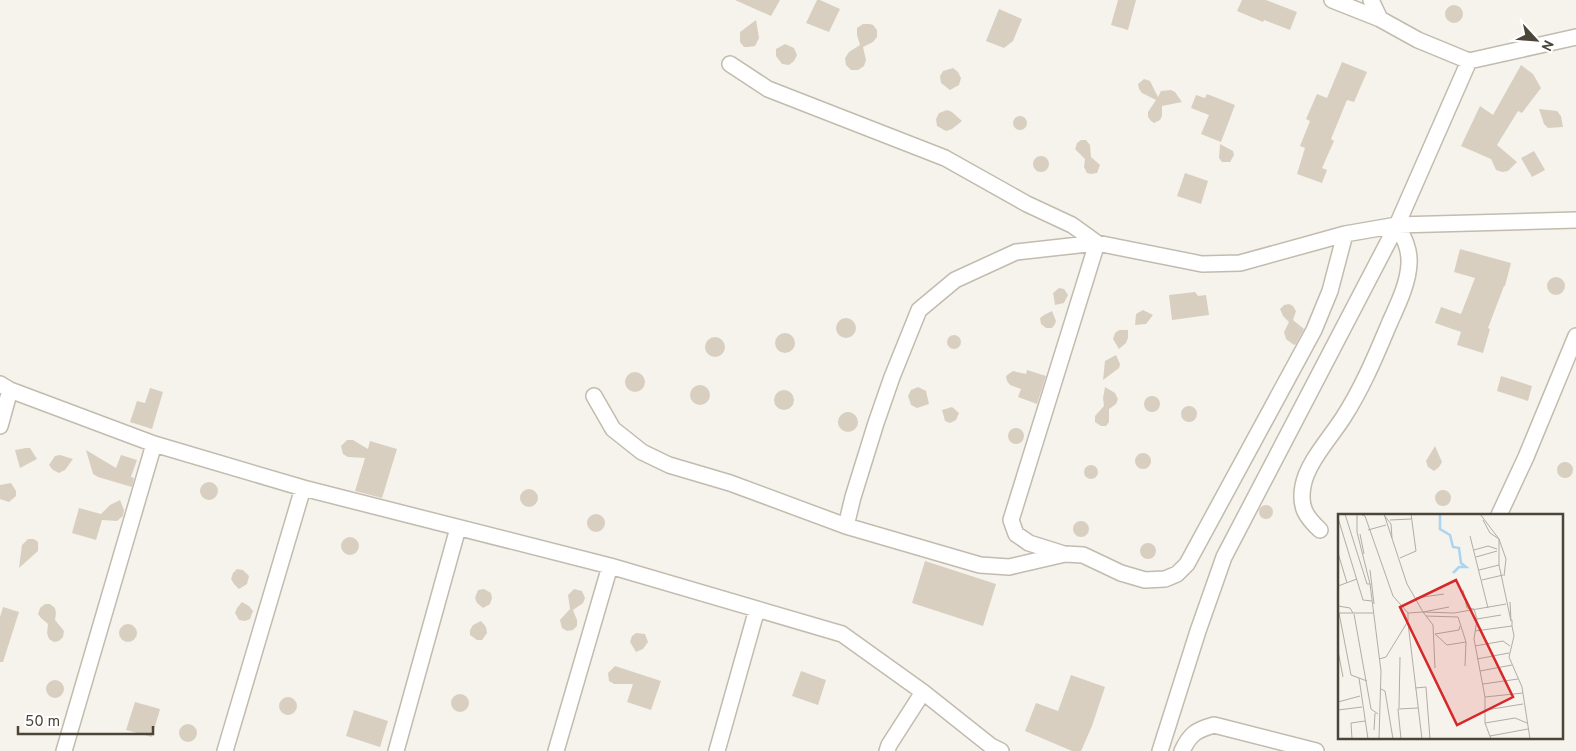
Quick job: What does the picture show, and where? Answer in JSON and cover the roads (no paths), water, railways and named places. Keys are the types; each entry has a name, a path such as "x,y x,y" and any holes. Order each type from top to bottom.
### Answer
{"street":[{"path":"1332,0 1380,19 1418,40 1470,61 1576,36"},
{"path":"1371,0 1380,19"},
{"path":"1160,751 1224,557 1397,225 1470,61"},
{"path":"730,64 768,89 945,158 1027,204 1072,226 1097,243"},
{"path":"846,526 876,423 919,310 955,280 1016,252 1097,243 1202,264 1240,263 1345,234 1397,225 1576,220"},
{"path":"1320,530 1307,518 1302,500 1303,486 1310,467 1368,376 1404,289 1409,264 1407,244 1397,225"},
{"path":"1097,243 1011,520 1016,534 1029,543 1066,554 1083,555 1120,573 1146,580 1165,579 1177,574 1187,564 1314,330 1330,291 1345,234"},
{"path":"1499,514 1526,457 1576,336"},
{"path":"0,426 5,387 154,444 304,488 610,566 842,634 922,692 991,746 1001,751"},
{"path":"594,396 613,429 642,452 669,465 730,483 846,526 980,565 1008,567 1066,554"},
{"path":"64,751 154,444"},
{"path":"225,751 304,488"},
{"path":"396,751 458,528"},
{"path":"556,751 610,566"},
{"path":"717,751 757,608"},
{"path":"887,751 922,692"},
{"path":"1182,751 1188,739 1199,729 1214,725 1316,751"}]}
